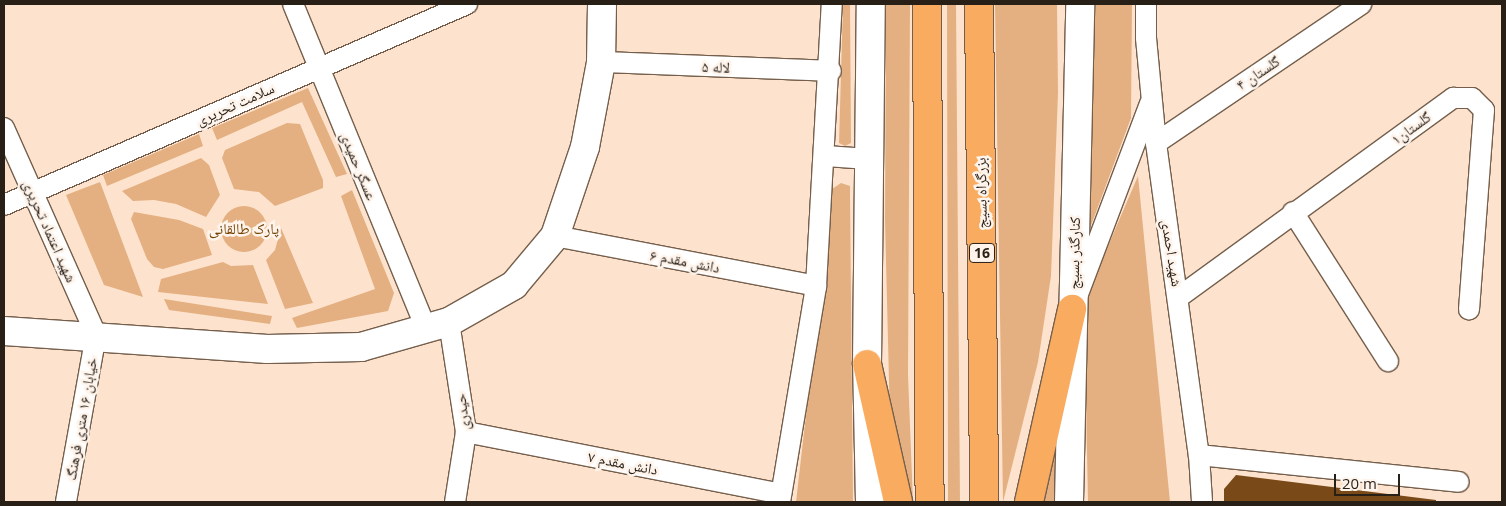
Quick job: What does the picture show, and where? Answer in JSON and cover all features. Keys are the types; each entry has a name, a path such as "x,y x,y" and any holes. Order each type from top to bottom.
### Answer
{"highway":[{"path":"927,4 930,502"},
{"name":"بزرگراه بسیج","path":"979,4 984,502"},
{"path":"1029,502 1072,309"},
{"path":"867,364 898,502"}],"main road":[{"path":"4,333 96,335 267,348 361,347 437,325 514,285 555,236 585,147 601,62 602,4"},
{"path":"870,502 867,364 871,4"},
{"name":"کنارگذر بسیج","path":"1069,502 1080,4"}],"street":[{"name":"عسگر حمیدی","path":"292,4 318,67 437,325"},
{"name":"سلامت تحریری","path":"4,204 467,4"},
{"path":"781,498 816,286 831,71 832,4"},
{"name":"شهید احمدی","path":"1146,4 1151,100 1199,454 1202,502"},
{"name":"گلستان ۴","path":"1156,143 1360,4"},
{"name":"لاله ۵","path":"601,62 831,71"},
{"name":"گلستان۱","path":"1179,297 1293,212 1453,98 1472,98 1484,110 1469,309"},
{"path":"1072,309 1151,100"},
{"name":"شهید اعتماد تحریری","path":"4,128 96,335"},
{"path":"824,156 869,159"},
{"path":"1293,212 1388,361"},
{"name":"دانش مقدم ۶","path":"555,236 816,286"},
{"name":"حیدری","path":"437,325 466,432 455,502"},
{"name":"خیابان ۱۶ متری فرهنگ","path":"66,502 96,335"},
{"name":"دانش مقدم ۷","path":"466,432 781,498"},
{"path":"1199,454 1459,482"}],"green space":[{"path":"843,4 850,4 851,143 845,146 839,143"},
{"path":"886,4 910,4 908,375 913,502 910,502 890,422 885,220"},
{"path":"947,4 956,4 960,502 948,502"},
{"path":"995,4 1057,4 1058,93 1051,276 1038,362 1003,502"},
{"path":"1091,4 1132,4 1131,118 1086,239"},
{"path":"308,88 347,174 336,177 302,102 217,140 212,128"},
{"path":"287,123 300,124 323,180 323,188 275,206 259,192 234,189 222,158 225,150"},
{"path":"199,134 203,146 107,186 103,175"},
{"path":"201,158 209,165 220,195 206,217 176,204 154,200 133,201 122,191"},
{"path":"1138,176 1170,502 1088,502 1084,302"},
{"path":"100,182 143,297 104,285 66,195"},
{"path":"841,183 850,186 853,502 796,502 832,189"},
{"path":"352,190 394,293 388,311 297,328 292,318 375,289 341,196"},
{"name":"پارک طالقانی","path":"239,206 249,206 263,216 267,229 263,242 257,248 249,252 239,252 225,242 221,234 221,224 231,210"},
{"path":"134,212 179,220 203,229 212,255 163,269 154,267 147,259 131,219"},
{"path":"281,228 313,303 285,309 266,260 275,250"},
{"path":"223,262 231,266 253,265 268,304 158,292 161,279"},
{"path":"164,299 272,316 270,324 169,310"},
{"path":"1055,429 1055,502 1041,502"}],"building":[{"path":"1236,475 1436,500 1436,502 1224,502 1224,489"}]}
